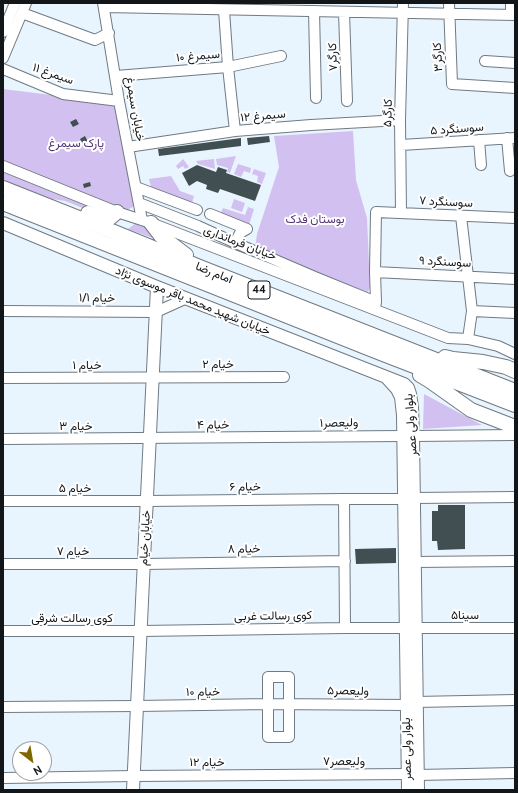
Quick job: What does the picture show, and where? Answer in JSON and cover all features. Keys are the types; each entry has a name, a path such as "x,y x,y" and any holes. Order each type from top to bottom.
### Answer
{"highway":[{"name":"امام رضا","path":"3,188 515,391"},
{"path":"39,202 64,203 102,218 110,218 117,212"},
{"name":"امام رضا","path":"3,203 515,405"},
{"path":"146,221 161,236 202,268"},
{"path":"382,339 453,359 483,362 506,367 515,371"},
{"path":"378,352 430,381 471,410 515,427"}],"main road":[{"name":"خیابان شهید محمد باقر موسوی نژاد","path":"3,224 157,287 384,376"},
{"name":"خیابان خیام","path":"133,790 157,287"},
{"name":"بلوار ولی عصر","path":"384,376 397,389 401,397 408,436 413,774 418,790"},
{"name":"بلوار ولی عصر","path":"409,499 415,562 411,628"},
{"name":"بلوار ولی عصر","path":"408,790 413,774"}],"street":[{"path":"3,32 15,3"},
{"path":"449,3 449,14"},
{"path":"104,5 224,10 300,7 314,11 344,12 403,8 449,14 513,15 511,3"},
{"name":"خیابان سیمرغ","path":"104,5 128,147 139,203 146,221"},
{"path":"3,58 24,8 95,40 109,33"},
{"name":"کارگر۵","path":"401,212 400,120 403,8"},
{"path":"224,10 234,131"},
{"path":"314,11 316,98"},
{"name":"کارگر۷","path":"344,12 347,101"},
{"name":"کارگر۳","path":"449,14 452,84 515,88"},
{"name":"سیمرغ ۱۰","path":"116,76 228,67 281,56"},
{"path":"485,61 515,63"},
{"name":"سیمرغ ۱۱","path":"3,69 63,94 120,100"},
{"name":"سیمرغ ۱۲","path":"128,147 234,131 400,120"},
{"path":"510,171 511,138"},
{"name":"سوسنگرد ۵","path":"401,145 511,138"},
{"path":"479,140 481,165"},
{"name":"خیابان فرمانداری","path":"3,166 117,212 146,221 376,306 448,338 468,339 498,346 515,354"},
{"path":"136,187 197,210"},
{"path":"139,203 198,226 376,306 375,272"},
{"path":"198,226 194,222 193,217 199,208 205,208 210,214 247,229 240,233 238,237 238,244"},
{"name":"سوسنگرد ۷","path":"375,272 376,212 515,218"},
{"path":"198,226 204,225 208,222 210,214"},
{"path":"461,216 472,311 468,339"},
{"name":"سوسنگرد ۹","path":"375,272 515,279"},
{"path":"156,312 187,298"},
{"name":"خیام ۱/۱","path":"3,311 38,310 156,312"},
{"path":"472,311 515,313"},
{"name":"خیام ۲","path":"153,378 284,377"},
{"name":"خیام ۱","path":"3,378 153,378"},
{"name":"ولیعصر۱","path":"276,437 515,435"},
{"name":"خیام ۴","path":"150,438 276,437"},
{"name":"خیام ۳","path":"3,439 150,438"},
{"name":"خیام ۶","path":"147,501 515,497"},
{"path":"344,498 345,628"},
{"name":"خیام ۵","path":"3,501 147,501"},
{"name":"خیام ۸","path":"144,564 345,561"},
{"path":"415,562 515,561"},
{"name":"خیام ۷","path":"3,564 144,564"},
{"name":"سینا۵","path":"411,628 515,628"},
{"name":"کوی رسالت غربی","path":"140,631 411,628"},
{"name":"کوی رسالت شرقی","path":"3,631 140,631"},
{"path":"268,677 289,677 289,704 289,737 268,737 268,677"},
{"name":"ولیعصر۵","path":"289,704 515,700"},
{"name":"خیام ۱۰","path":"3,707 289,704"},
{"name":"ولیعصر۷","path":"281,775 515,773"},
{"name":"خیام ۱۲","path":"3,778 281,775"}],"green space":[{"name":"پارک سیمرغ","path":"3,89 116,103 135,205 127,210 122,209 3,162"},
{"name":"بوستان فدک","path":"353,131 356,180 367,218 370,287 368,292 255,249 257,234 279,167 274,136"},
{"path":"236,156 230,173 227,172 228,168 217,165 216,159"},
{"path":"183,159 189,167 185,169 183,166 178,169 176,166"},
{"path":"214,159 215,169 198,164 196,161"},
{"path":"238,164 251,168 250,173 244,171 241,177 234,174"},
{"path":"254,169 266,173 262,184 257,182 258,176 252,174"},
{"path":"3,172 99,210 98,214 65,201 40,197 3,182"},
{"path":"171,176 180,191 194,196 192,203 151,187 149,179"},
{"path":"234,199 245,203 242,212 231,208"},
{"path":"248,207 254,209 249,225 220,215 223,208 245,215"},
{"path":"136,223 147,226 158,240 128,229"},
{"path":"424,394 482,425 423,429"}],"building":[{"path":"76,119 79,124 73,127 70,122"},
{"path":"85,136 88,142 83,145 80,139"},
{"path":"269,136 270,142 248,145 247,138"},
{"path":"241,138 241,146 159,156 158,149"},
{"path":"197,165 216,172 218,167 227,170 226,173 261,185 255,201 220,189 218,193 206,189 207,185 197,181 189,186 182,173"},
{"path":"90,182 91,186 84,188 83,184"},
{"path":"438,505 465,505 465,549 438,550 437,541 432,541 432,511 438,511"},
{"path":"396,548 396,563 356,564 355,549"}]}
